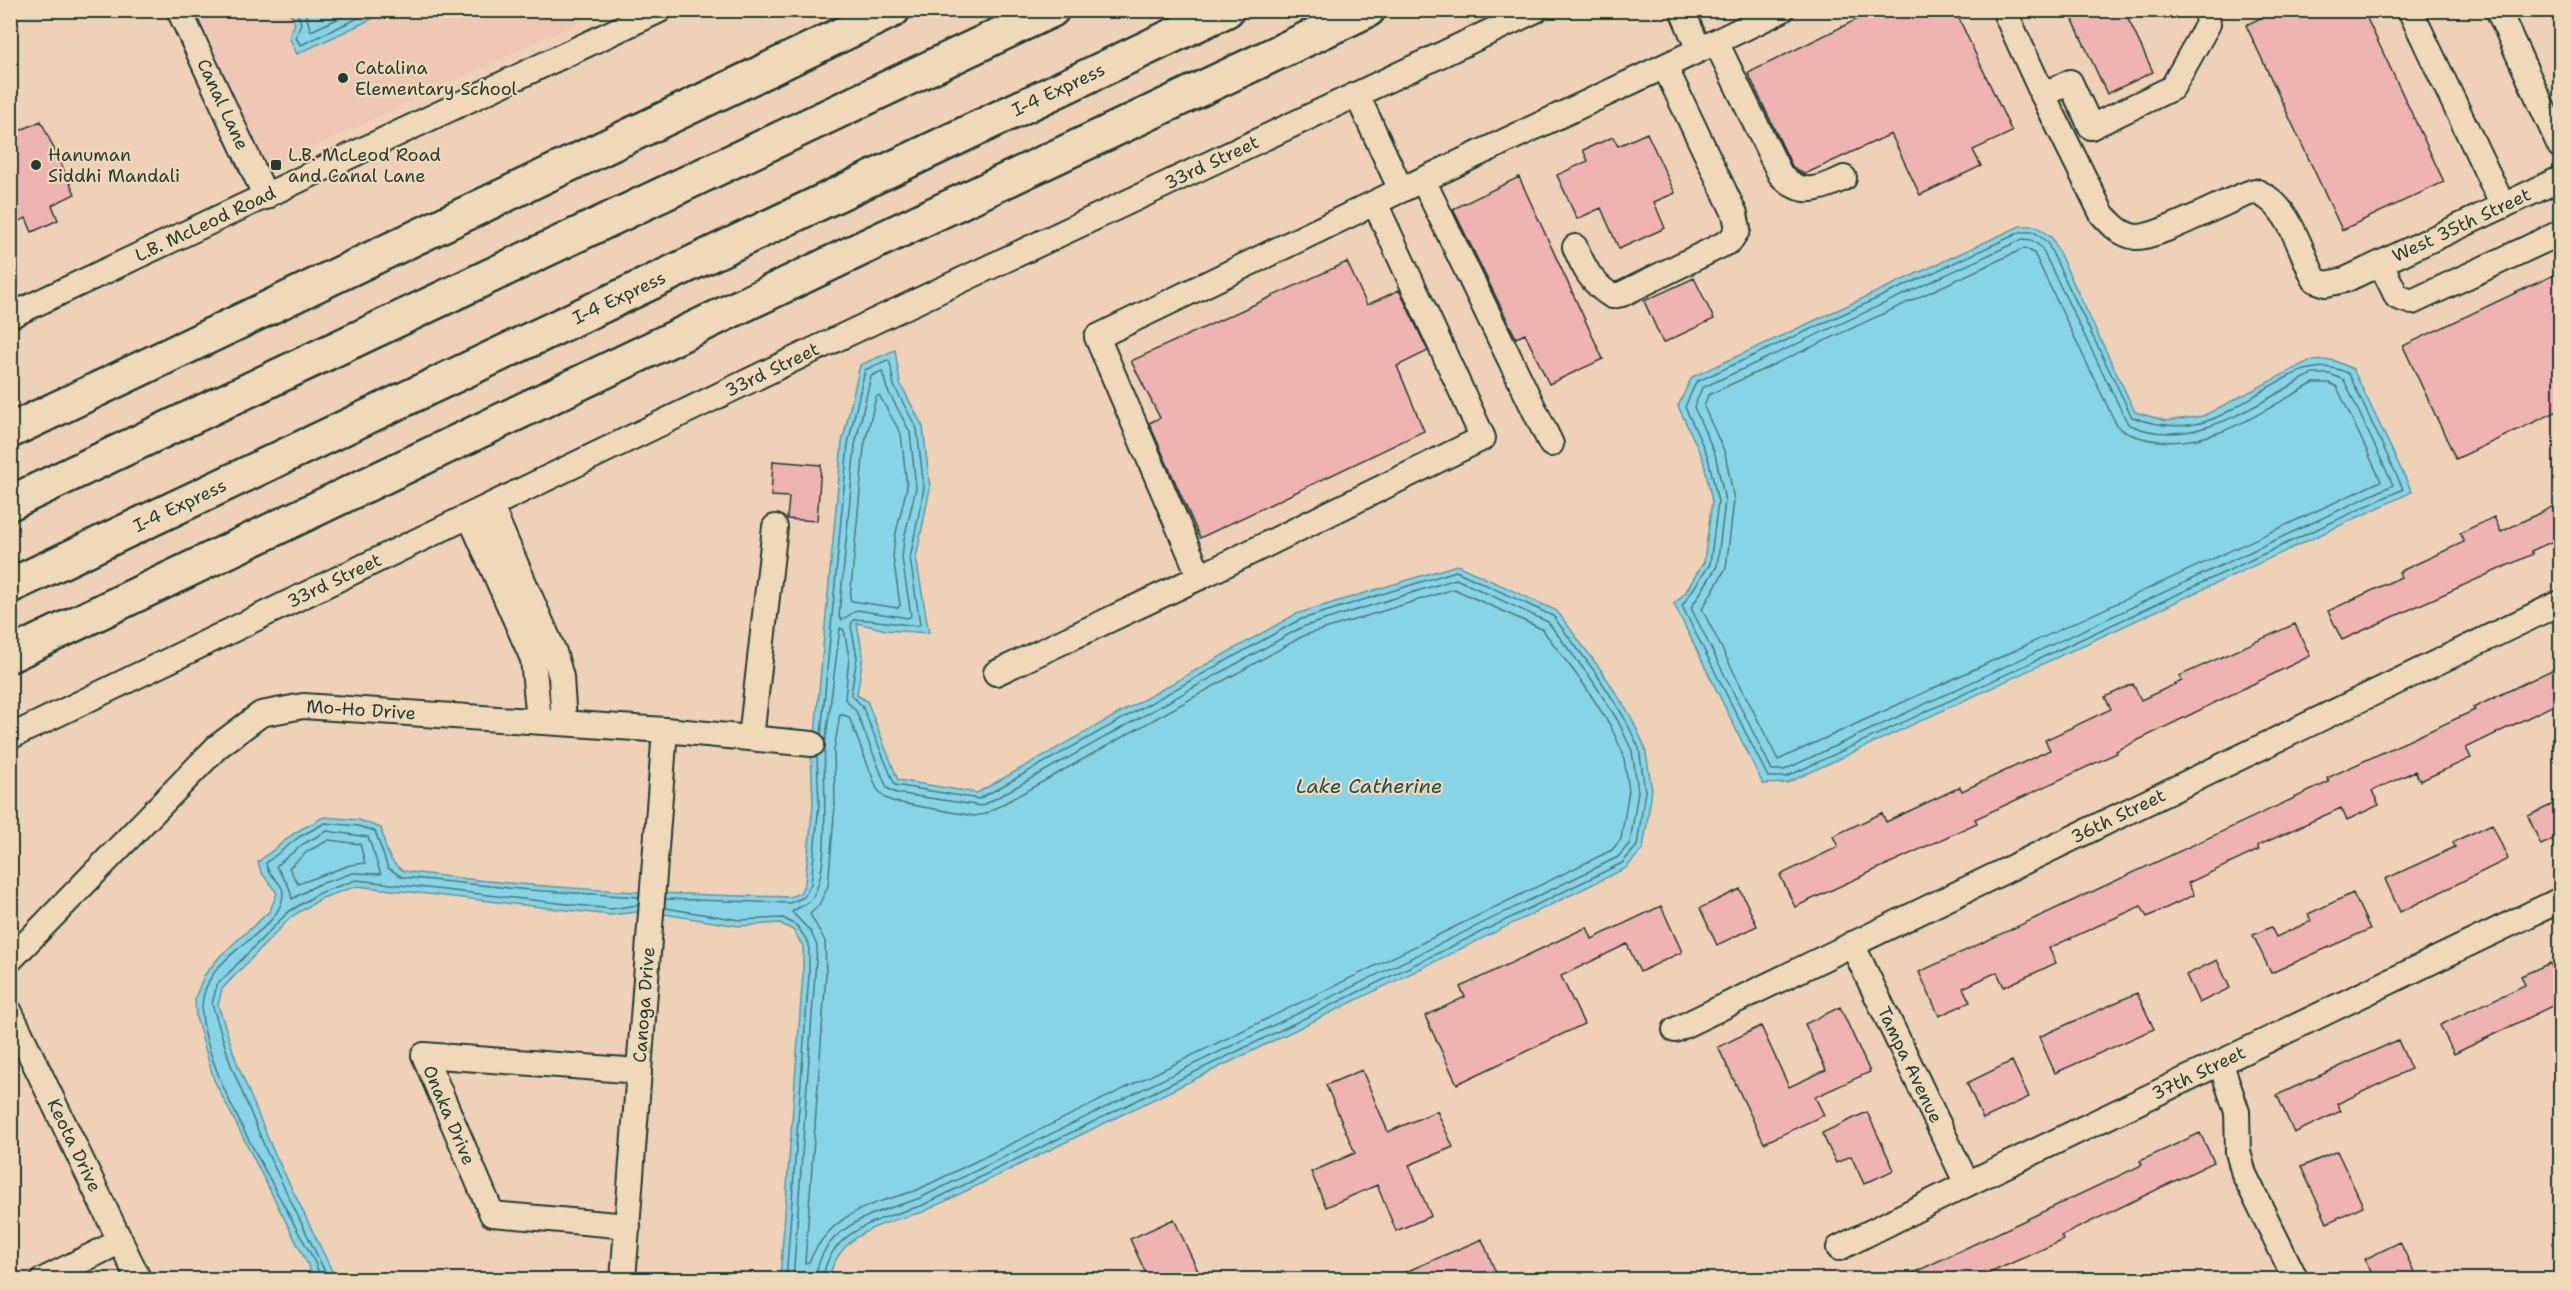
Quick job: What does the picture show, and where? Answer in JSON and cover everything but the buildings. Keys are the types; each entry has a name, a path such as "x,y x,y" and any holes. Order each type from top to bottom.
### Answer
{"highway":[{"path":"10,431 893,10"},
{"path":"10,503 1052,10"},
{"name":"I-4 Express","path":"10,586 1227,10"},
{"path":"10,655 871,244 1368,10"}],"street":[{"name":"Canal Lane","path":"180,10 266,197"},
{"name":"L.B. McLeod Road","path":"10,316 660,10"},
{"name":"33rd Street","path":"10,737 809,352 1536,10"},
{"path":"1682,10 1707,46 1780,174 1790,186 1805,190 1824,187 1844,178"},
{"path":"1200,577 1097,337 1782,10"},
{"name":"West 35th Street","path":"2004,10 2102,214 2117,231 2137,237 2157,233 2255,191 2270,196 2282,210 2315,280 2326,284 2372,268 2560,179"},
{"path":"2043,95 2070,82 2091,127 2172,88 2208,24 2206,10"},
{"path":"2410,10 2503,206"},
{"path":"2498,10 2560,146"},
{"path":"1575,247 1588,275 1601,290 1612,296 1622,294 1730,241 1738,229 1735,214 1665,67"},
{"path":"1357,95 1401,190"},
{"path":"1423,180 1551,444"},
{"path":"996,673 1200,577 1483,438 1375,203"},
{"path":"2372,268 2397,297 2412,303 2560,233"},
{"path":"481,512 533,659 539,721"},
{"path":"481,512 554,652 561,677 564,723"},
{"path":"751,738 775,527"},
{"name":"36th Street","path":"1676,1030 2560,603"},
{"name":"Mo-Ho Drive","path":"10,960 217,747 261,714 303,706 665,730 812,744"},
{"name":"Canoga Drive","path":"623,1280 665,730"},
{"name":"37th Street","path":"1839,1248 1967,1184 2560,900"},
{"name":"Tampa Avenue","path":"1852,944 1967,1184"},
{"name":"Keota Drive","path":"10,1012 140,1280"},
{"name":"Onaka Drive","path":"628,1226 492,1214 424,1056 639,1071"},
{"path":"2220,1064 2237,1112 2238,1152 2244,1174 2296,1280"},
{"path":"43,1280 121,1241"}],"shaded area":[{"name":"Catalina Elementary School","path":"193,11 602,11 268,169"}],"water":[{"path":"289,11 389,11 297,54 289,37 295,23"},
{"path":"2020,226 2036,226 2052,238 2135,412 2166,421 2203,416 2309,361 2333,360 2353,369 2412,492 1787,783 1763,784 1674,604 1685,593 1704,562 1712,501 1703,459 1678,406 1692,377"},
{"name":"Lake Catherine","path":"895,350 900,383 923,427 930,488 916,558 929,633 886,630 857,623 863,656 857,695 867,701 898,780 977,793 1296,614 1457,565 1557,611 1603,673 1630,715 1645,747 1652,790 1643,849 1626,868 923,1212 864,1232 842,1251 834,1263 829,1279 780,1279 803,974 803,946 793,930 780,923 739,926 645,911 611,915 357,886 322,898 291,917 222,989 218,1005 237,1063 272,1148 336,1279 315,1279 214,1080 196,1017 195,998 204,976 220,956 270,911 277,893 261,872 258,862 296,832 324,817 359,820 381,828 390,858 404,871 596,890 790,897 800,893 805,883 813,804 811,750 815,734 842,443 860,365"}],"place":[{"name":"Catalina Elementary School","path":"343,78"},
{"name":"Hanuman Siddhi Mandali","path":"36,165"},
{"name":"L.B. McLeod Road and Canal Lane","path":"276,165"}]}
